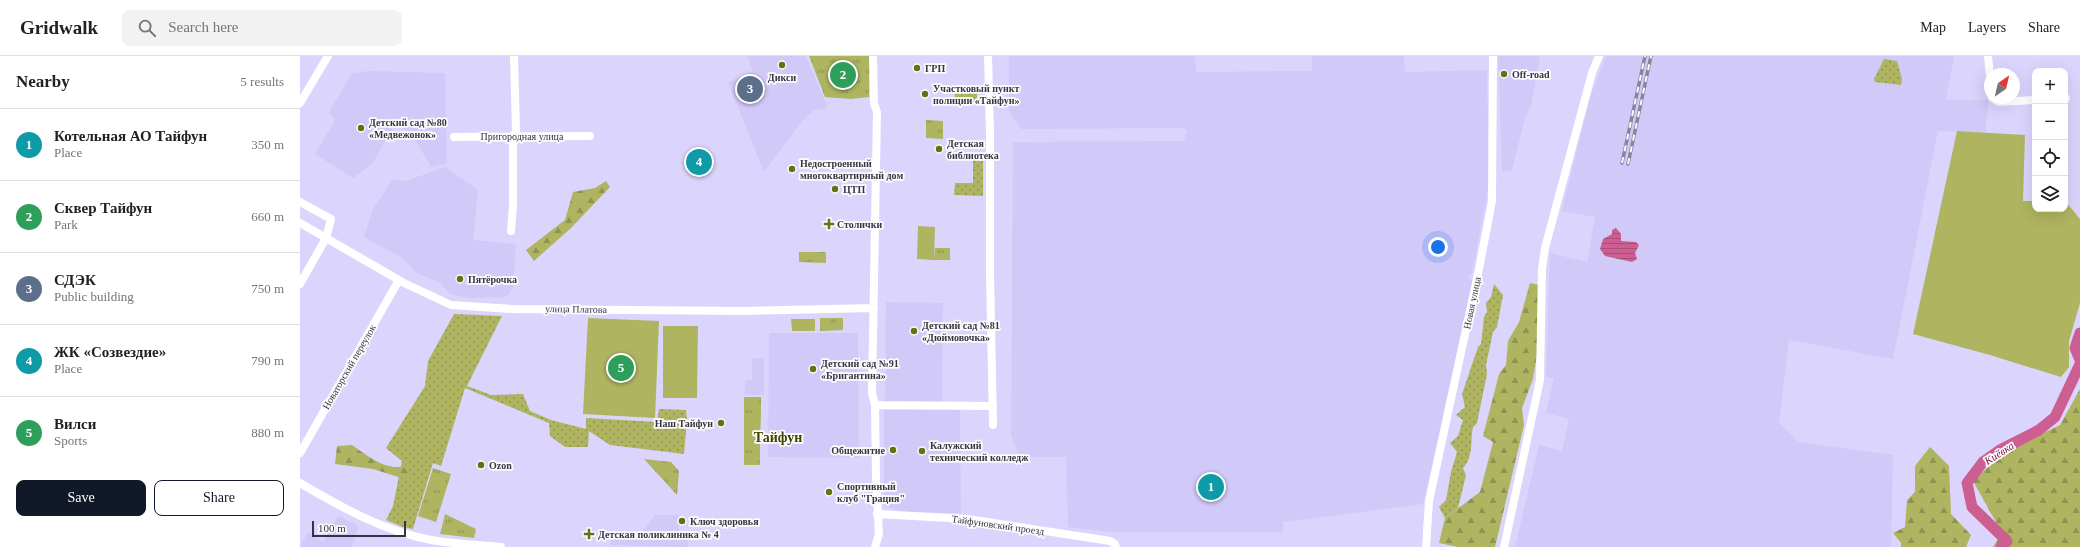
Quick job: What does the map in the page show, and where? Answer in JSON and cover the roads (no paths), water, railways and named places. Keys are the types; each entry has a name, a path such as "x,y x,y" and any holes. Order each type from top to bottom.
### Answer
{"street":[{"path":"300,104 328,56"},
{"path":"511,231 513,205 513,136 516,132 514,56"},
{"path":"873,56 874,103 877,112 872,393 875,405 877,514 879,534 875,547"},
{"path":"988,56 993,425"},
{"name":"Новая улица","path":"1426,547 1429,501 1480,269 1492,201 1493,56"},
{"path":"1504,547 1540,380 1542,269 1546,248 1592,72 1599,56"},
{"path":"1988,56 1989,68"},
{"path":"2020,101 2032,100"},
{"name":"Пригородная улица","path":"454,137 590,136"},
{"path":"300,202 331,219 326,238 300,284"},
{"name":"улица Платова","path":"300,223 399,280 447,304 463,306 744,311 874,308"},
{"name":"Новаторский переулок","path":"300,453 399,280"},
{"path":"875,405 993,406"},
{"path":"300,483 350,512 412,535 431,544 501,547"},
{"name":"Тайфуновский проезд","path":"877,514 968,519 1110,542 1115,544 1116,547"}],"waterway":[{"name":"Киёвка","path":"2080,333 2075,348 2080,360"},
{"name":"Киёвка","path":"2001,547 2007,541 1972,507 1967,483 1983,462 2000,450 2039,430 2055,417 2080,364"}],"railway":[{"path":"1622,163 1645,56"},
{"path":"1628,164 1651,56"}],"place":[{"name":"Дикси","path":"782,65"},
{"name":"ГРП","path":"917,68"},
{"name":"Off-road","path":"1504,74"},
{"name":"Сквер Тайфун","path":"843,75"},
{"name":"СДЭК","path":"750,89"},
{"name":"Участковый пункт полиции «Тайфун»","path":"925,94"},
{"name":"Детский сад №80 «Медвежонок»","path":"361,128"},
{"name":"Детская библиотека","path":"939,149"},
{"name":"ЖК «Созвездие»","path":"699,162"},
{"name":"Недостроенный многоквартирный дом","path":"792,169"},
{"name":"ЦТП","path":"835,189"},
{"name":"Столички","path":"829,224"},
{"name":"Пятёрочка","path":"460,279"},
{"name":"Детский сад №81 «Дюймовочка»","path":"914,331"},
{"name":"Вилси","path":"621,368"},
{"name":"Детский сад №91 «Бригантина»","path":"813,369"},
{"name":"Наш Тайфун","path":"721,423"},
{"name":"Общежитие","path":"893,450"},
{"name":"Калужский технический колледж","path":"922,451"},
{"name":"Ozon","path":"481,465"},
{"name":"Котельная АО Тайфун","path":"1211,487"},
{"name":"Спортивный клуб \"Грация\"","path":"829,492"},
{"name":"Ключ здоровья","path":"682,521"},
{"name":"Детская поликлиника № 4","path":"589,534"}],"district":[{"name":"Тайфун","path":"778,437"}]}
